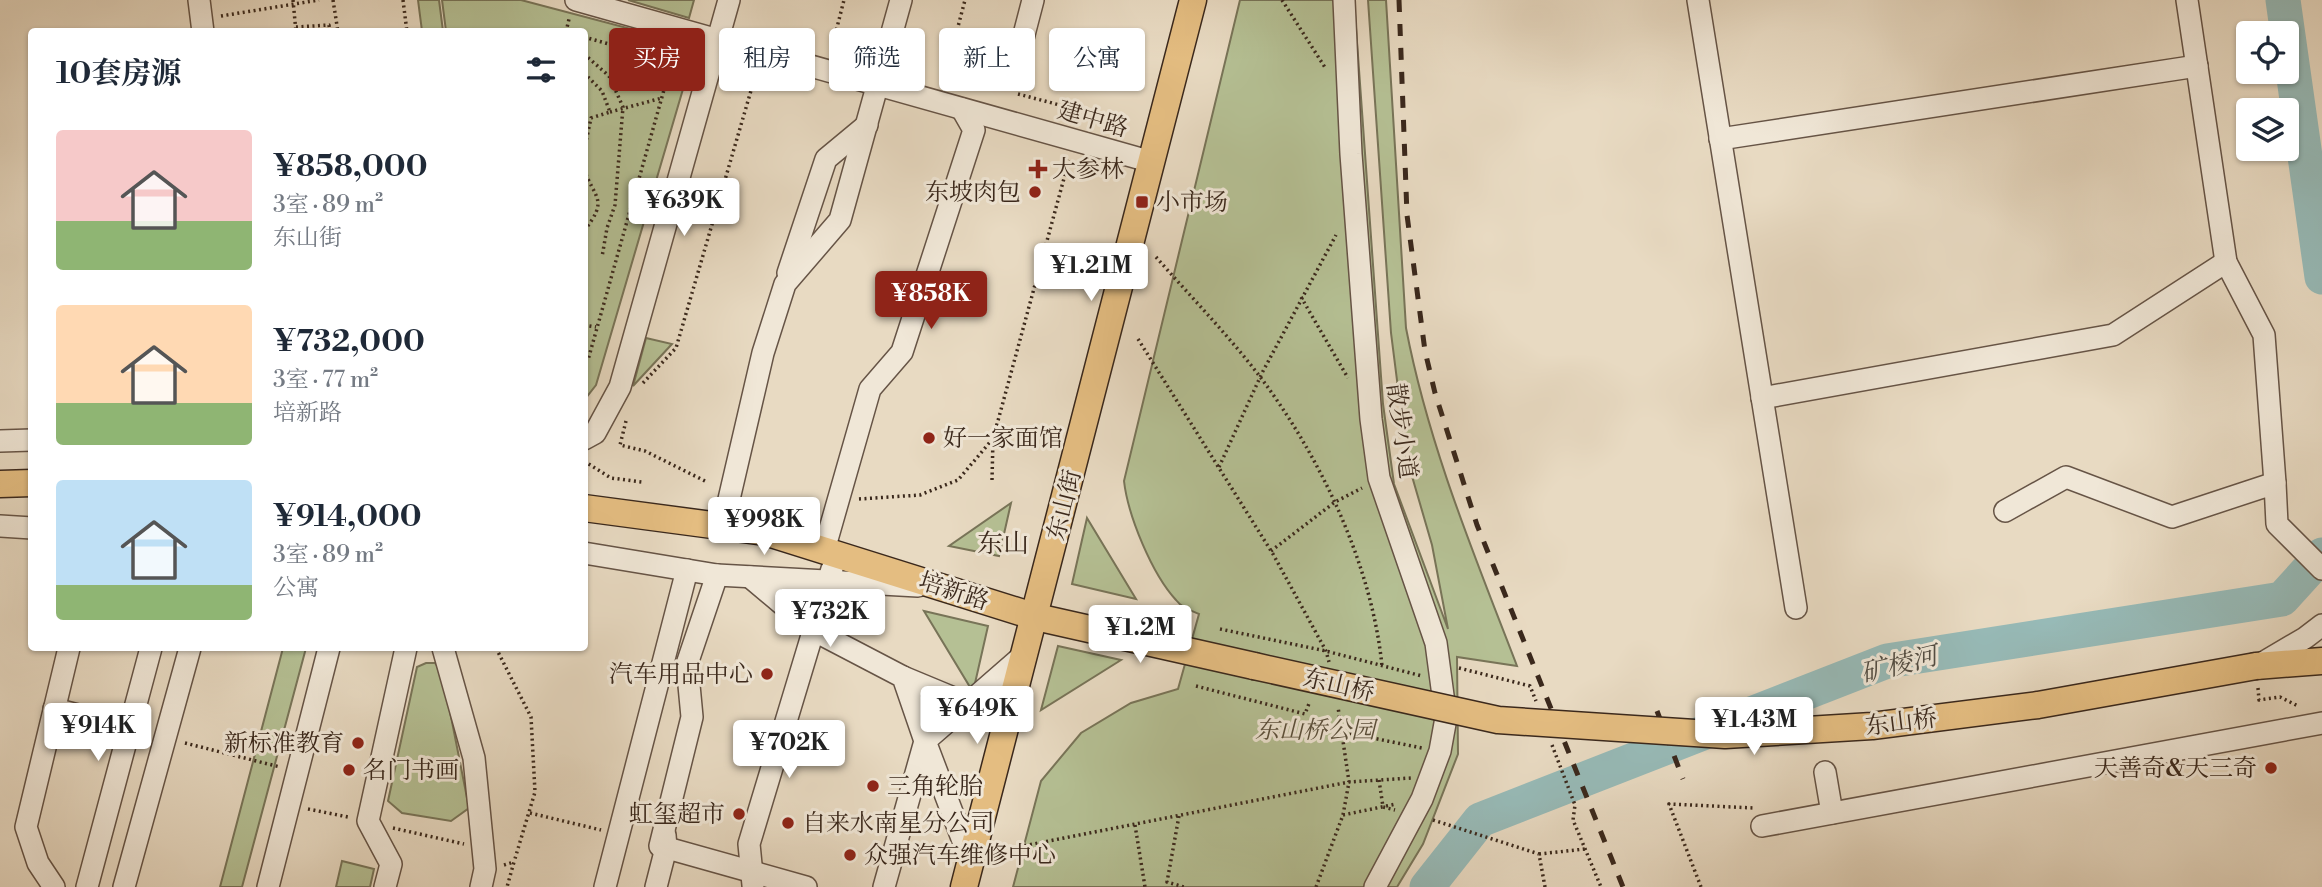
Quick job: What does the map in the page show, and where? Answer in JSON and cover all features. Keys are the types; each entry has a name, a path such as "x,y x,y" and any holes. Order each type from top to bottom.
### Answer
{"main road":[{"name":"东山街","path":"967,874 1036,617 1193,0"},
{"path":"0,484 28,483"},
{"name":"培新路","path":"588,508 765,532 1036,617 1254,666"},
{"name":"东山桥","path":"1254,666 1498,720 1725,736 1872,726 2257,677 2288,661 2322,661"}],"street":[{"name":"建中路","path":"576,0 829,72"},
{"path":"588,437 595,433 620,387 729,0"},
{"path":"894,28 901,0"},
{"path":"1026,28 1033,0"},
{"name":"散步小道","path":"1344,0 1355,202 1371,419 1379,478 1417,579 1442,673 1446,718 1440,751 1422,799 1375,887"},
{"path":"1698,0 1796,608"},
{"path":"2187,0 2227,262 2264,335 2277,524 2322,569"},
{"path":"1720,139 2197,66"},
{"path":"785,284 840,220 877,91"},
{"name":"建中路","path":"897,91 1152,163"},
{"path":"752,880 749,844 828,582 838,500 870,388 902,352 974,130 962,109"},
{"path":"723,525 763,353 826,159 867,125"},
{"path":"1762,398 2113,335 2227,262"},
{"path":"0,441 28,440"},
{"path":"2005,511 2066,477 2172,517 2274,483"},
{"path":"0,526 28,528"},
{"path":"588,554 717,575 941,588"},
{"path":"606,887 687,570"},
{"path":"656,887 666,848 665,826 692,717 687,664 717,575"},
{"path":"750,577 813,630 903,677 968,704"},
{"path":"2257,677 2322,625"},
{"path":"54,887 38,863 26,827 68,651"},
{"path":"87,887 150,651"},
{"path":"124,887 189,651"},
{"path":"268,887 327,651"},
{"path":"385,887 391,864 368,821 405,651"},
{"path":"444,651 474,758 485,869 481,887"},
{"path":"884,887 925,741 1026,653"},
{"path":"903,677 967,874"},
{"path":"54,709 129,728"},
{"path":"1762,817 1832,813 2322,723"},
{"path":"1825,772 1832,813"},
{"path":"666,848 752,880 795,886"}],"path":[{"path":"201,17 319,0"},
{"path":"333,0 337,28"},
{"path":"403,0 406,28"},
{"path":"826,71 844,0"},
{"path":"962,109 944,80 965,0"},
{"path":"1282,0 1327,69"},
{"path":"293,2 296,28"},
{"path":"304,28 329,25 329,28"},
{"path":"588,38 662,59 669,72 588,360"},
{"path":"588,58 609,76 623,107 615,205 607,228 602,257"},
{"path":"588,77 602,91 610,112"},
{"path":"640,386 676,348 751,91"},
{"path":"1035,91 1090,113"},
{"path":"588,134 592,118 662,98"},
{"path":"992,480 993,439 1073,141"},
{"path":"588,177 599,198 600,207 588,225"},
{"path":"1219,467 1301,296 1355,202"},
{"path":"1156,257 1260,377 1301,437 1335,502 1350,539 1380,641 1382,666"},
{"path":"1301,296 1352,386"},
{"path":"588,326 597,327"},
{"path":"1138,339 1212,456"},
{"path":"626,420 620,445 645,451 707,482"},
{"path":"838,500 920,495 958,480 993,439"},
{"path":"588,464 611,478 642,482"},
{"path":"1271,551 1335,502 1379,478"},
{"path":"1220,629 1382,666 1530,686 1538,707"},
{"path":"498,651 531,717 535,792 514,862"},
{"path":"2257,677 2259,700 2280,697"},
{"path":"1196,686 1306,714"},
{"path":"1328,729 1440,751"},
{"path":"165,738 275,765"},
{"path":"1551,743 1575,805 1573,820 1601,887"},
{"path":"1003,850 1349,782 1431,776"},
{"path":"1343,815 1422,799"},
{"path":"1701,887 1669,804 1762,817"},
{"path":"289,806 368,821"},
{"path":"529,813 619,834"},
{"path":"1179,816 1167,884 1184,887"},
{"path":"1135,825 1145,887"},
{"path":"1447,825 1539,854 1586,849"},
{"path":"397,829 455,842"},
{"path":"1539,854 1545,887"}],"green space":[{"path":"418,0 439,0 443,28 422,28"},
{"path":"442,0 521,0 627,28 609,28 609,91 682,91 596,385 588,395 588,28 446,28"},
{"path":"628,0 694,0 689,18"},
{"name":"东山桥公园","path":"1240,0 1354,0 1383,404 1394,484 1448,629 1432,545 1407,459 1391,333 1368,0 1386,0 1406,328 1440,458 1517,666 1457,657 1458,754 1423,844 1397,887 1013,887 1041,781 1081,733 1131,703 1178,689 1199,614 1178,603 1158,575 1130,511 1124,481"},
{"path":"646,338 672,344 633,386"},
{"path":"1011,503 999,556 949,546"},
{"path":"1087,518 1136,599 1072,584"},
{"path":"924,611 988,626 973,692"},
{"path":"1058,646 1121,660 1041,710"},
{"path":"282,651 305,651 242,887 220,887"},
{"path":"435,663 442,671 469,808 451,821 402,813 388,801 417,667"},
{"path":"342,861 374,869 370,887 336,887"}],"waterway":[{"name":"矿棱河","path":"2283,0 2322,277"},
{"name":"矿棱河","path":"1427,887 1480,820 1887,661 2282,599 2322,555"}],"railway":[{"path":"1399,0 1407,215 1425,351 1435,393 1477,525 1623,887"},
{"path":"1657,711 1683,779"}],"place":[{"name":"大参林","path":"1038,169"},
{"name":"东坡肉包","path":"1035,192"},
{"name":"小市场","path":"1142,202"},
{"name":"好一家面馆","path":"929,438"},
{"name":"汽车用品中心","path":"767,674"},
{"name":"新标准教育","path":"358,743"},
{"name":"天善奇&天三奇","path":"2271,768"},
{"name":"名门书画","path":"349,770"},
{"name":"三角轮胎","path":"873,786"},
{"name":"虹玺超市","path":"739,814"},
{"name":"自来水南星分公司","path":"788,823"},
{"name":"众强汽车维修中心","path":"850,855"}],"district":[{"name":"东山","path":"1003,543"}]}
